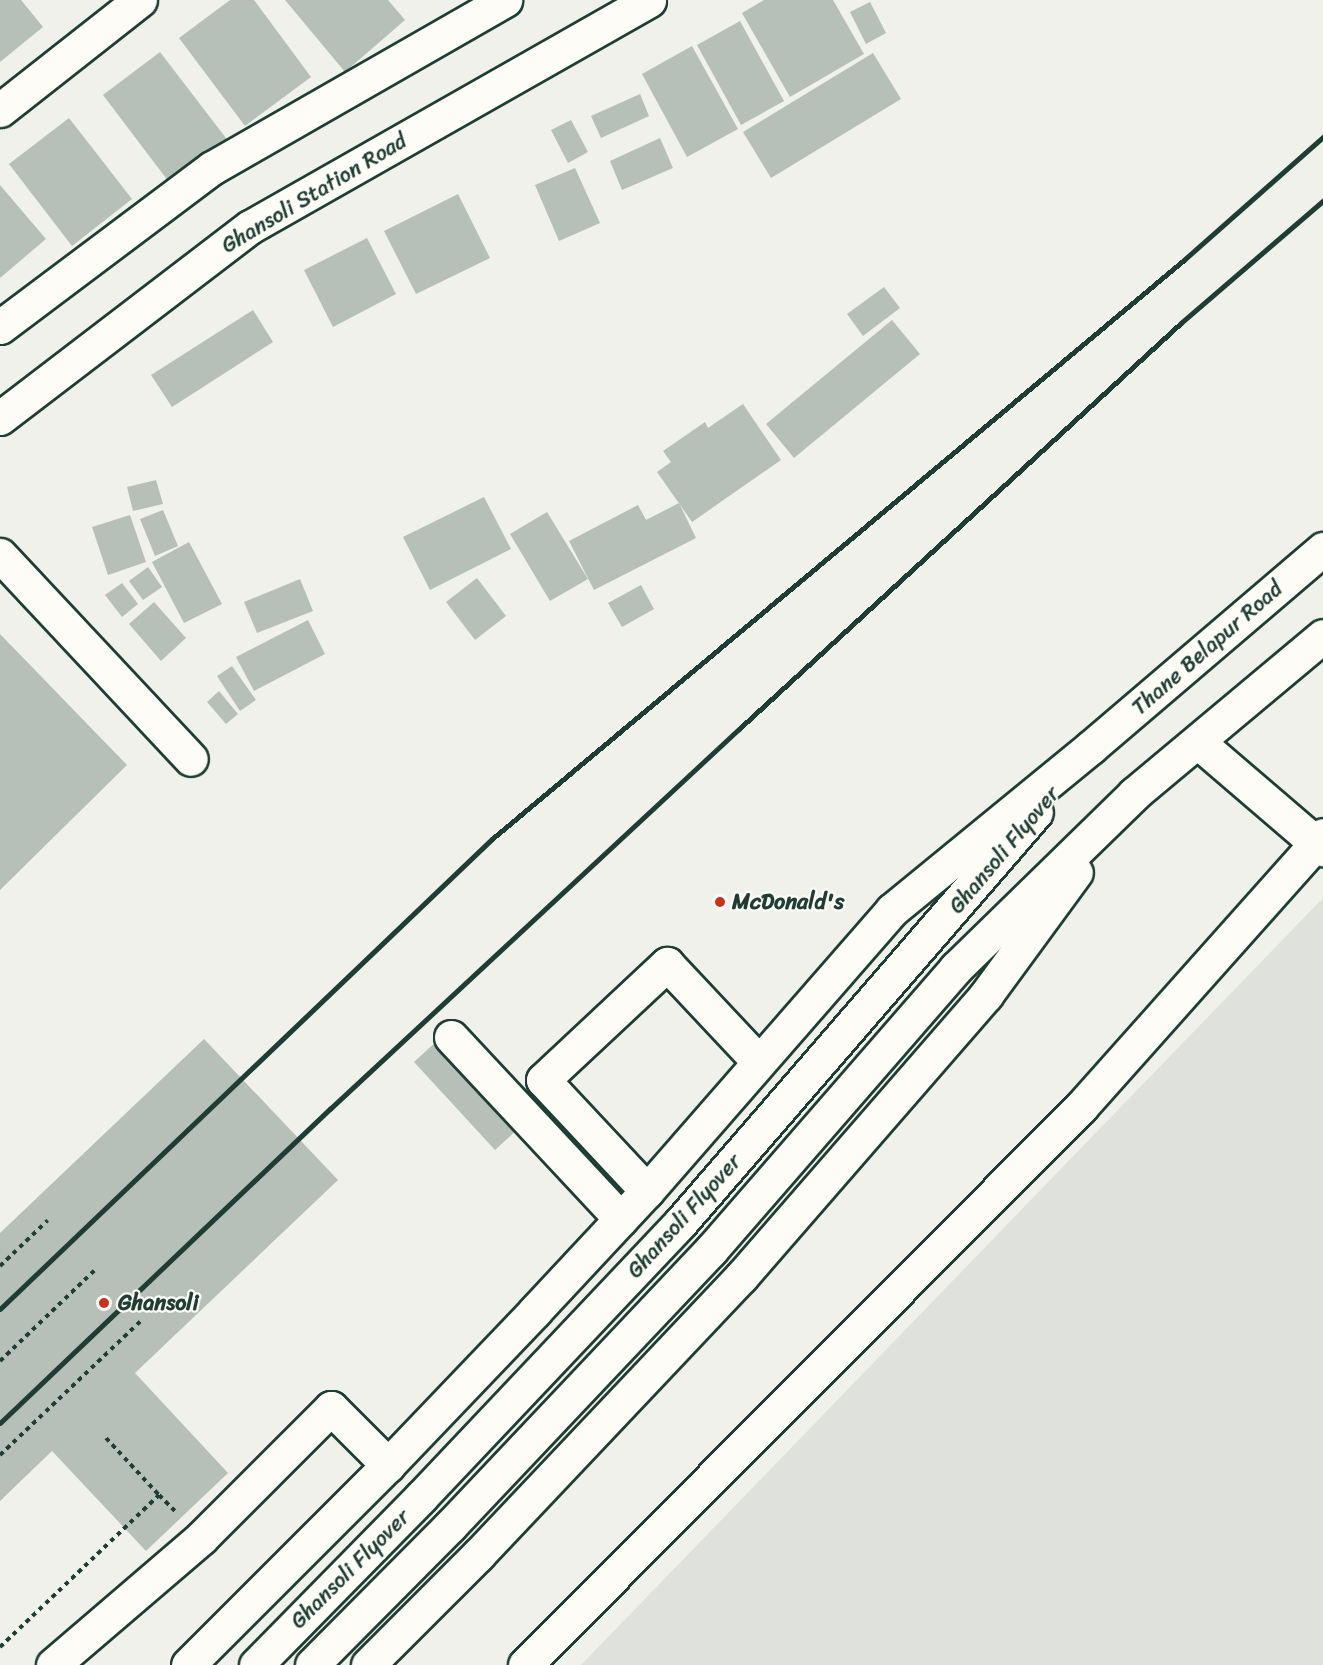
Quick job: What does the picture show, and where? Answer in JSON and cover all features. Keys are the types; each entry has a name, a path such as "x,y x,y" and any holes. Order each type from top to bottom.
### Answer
{"main road":[{"path":"0,110 140,0"},
{"path":"0,327 212,168 464,9 505,0"},
{"name":"Ghansoli Station Road","path":"0,418 250,227 649,0"},
{"name":"Thane Belapur Road","path":"1091,747 1323,549"},
{"path":"0,555 191,759"},
{"path":"368,1665 486,1546 741,1277 986,995 1134,794 1323,636"},
{"path":"525,1665 1081,1107 1320,842 1198,742"},
{"path":"188,1665 388,1465 621,1219 892,910 1091,747"},
{"name":"Ghansoli Flyover","path":"256,1665 437,1480 681,1222 926,941 1091,747"},
{"name":"Ghansoli Flyover","path":"312,1665 450,1526 711,1250 956,968 1134,794"},
{"path":"647,1191 543,1080 667,963 759,1062"},
{"path":"451,1037 621,1219"},
{"path":"53,1665 201,1538 331,1408 388,1465"}],"path":[{"path":"0,1266 48,1220"},
{"path":"0,1361 95,1270"},
{"path":"0,1455 143,1319"},
{"path":"106,1438 201,1538"},
{"path":"0,1647 159,1495"}],"shaded area":[{"path":"1323,898 1323,1665 581,1665 1321,900"}],"building":[{"path":"0,0 21,0 43,27 0,62"},
{"path":"230,0 254,0 311,77 245,126 179,38"},
{"path":"285,0 388,0 405,20 345,72"},
{"path":"764,0 833,0 864,54 790,97 742,13"},
{"path":"870,2 886,33 866,44 850,12"},
{"path":"740,21 784,101 741,125 697,45"},
{"path":"692,46 738,129 687,157 642,74"},
{"path":"160,52 229,142 172,186 103,95"},
{"path":"873,53 901,99 771,178 743,132"},
{"path":"640,94 649,116 601,138 591,116"},
{"path":"69,118 132,199 72,246 9,164"},
{"path":"571,120 588,152 568,163 551,130"},
{"path":"660,138 673,168 622,190 610,161"},
{"path":"575,168 600,223 559,241 535,185"},
{"path":"0,185 46,239 0,278"},
{"path":"458,194 490,258 416,294 384,231"},
{"path":"367,238 396,294 333,327 304,270"},
{"path":"884,287 900,308 863,336 847,314"},
{"path":"253,310 273,342 172,407 151,375"},
{"path":"892,320 920,354 794,458 766,424"},
{"path":"743,404 781,460 692,522 657,472 671,462 663,451 705,422 708,428"},
{"path":"156,480 163,504 133,511 127,487"},
{"path":"484,497 511,549 430,590 403,537"},
{"path":"679,503 696,538 594,590 569,541 638,505 646,520"},
{"path":"163,510 178,546 155,556 140,519"},
{"path":"547,512 588,579 550,601 510,534"},
{"path":"130,515 146,562 108,575 92,527"},
{"path":"189,542 222,604 184,623 152,562"},
{"path":"148,567 162,587 143,600 129,581"},
{"path":"477,578 506,616 475,640 446,602"},
{"path":"300,579 313,611 257,633 244,602"},
{"path":"122,583 138,604 122,617 105,595"},
{"path":"641,585 654,609 622,627 608,603"},
{"path":"154,602 186,638 161,661 129,624"},
{"path":"308,620 325,654 254,691 236,657"},
{"path":"0,634 127,765 0,890"},
{"path":"232,666 256,700 240,711 217,676"},
{"path":"219,691 238,714 226,724 207,702"},
{"name":"Ghansoli","path":"204,1039 338,1180 135,1373 228,1473 146,1551 52,1451 0,1501 0,1233"},
{"path":"438,1040 519,1128 495,1150 414,1062"}],"railway":[{"path":"0,1309 492,839 1184,260 1323,137"},
{"path":"0,1423 330,1109 739,729 1181,323 1323,201"}],"place":[{"name":"McDonald's","path":"720,902"},
{"name":"Ghansoli","path":"104,1303"}]}
